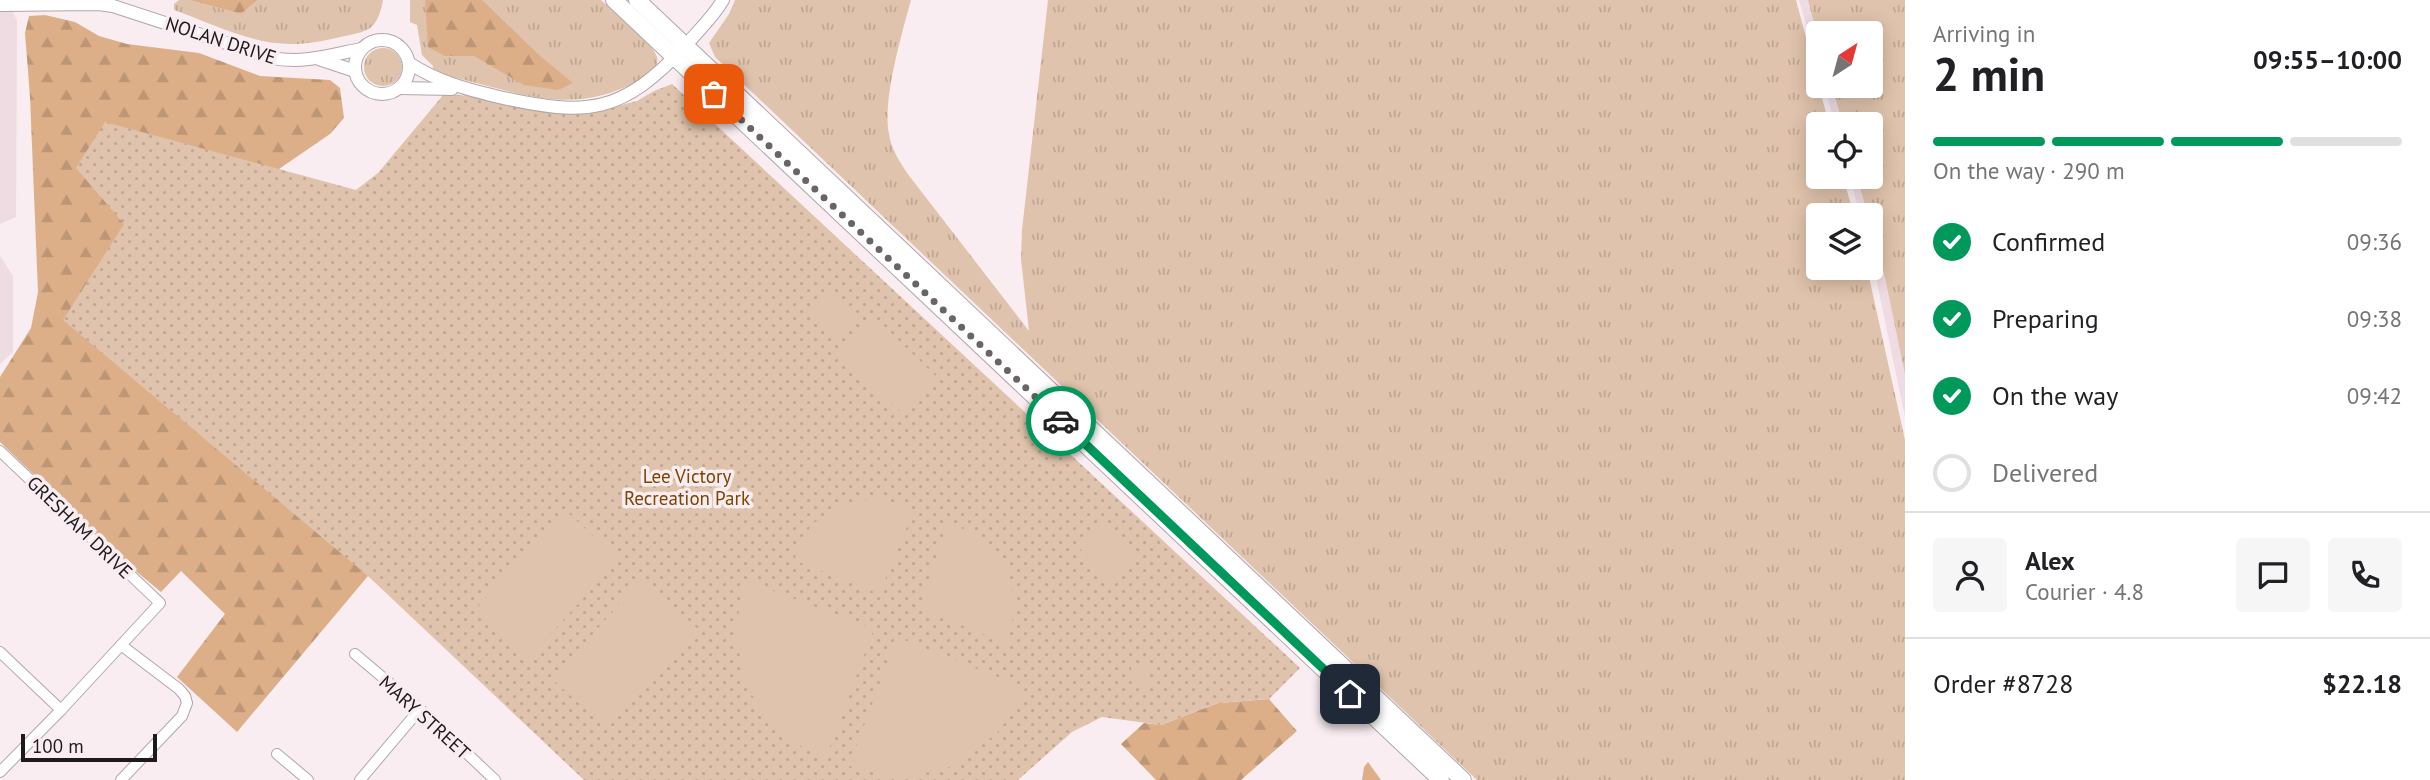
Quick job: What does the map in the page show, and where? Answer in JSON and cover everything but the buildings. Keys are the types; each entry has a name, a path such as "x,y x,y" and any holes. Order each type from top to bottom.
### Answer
{"main road":[{"path":"614,0 680,51 1463,780"},
{"path":"637,0 680,51 1441,780"}],"street":[{"path":"409,63 429,76 467,89 558,109 594,106 622,98 640,88 680,51 709,20 723,0"},
{"name":"NOLAN DRIVE","path":"6,4 113,6 288,61 318,59 361,50"},
{"path":"400,88 409,72 409,63 402,48 389,40 373,41 361,50 355,63 355,71 360,83 375,93 393,92 400,88 467,89"},
{"name":"NOLAN DRIVE","path":"318,59 355,71"},
{"name":"GRESHAM DRIVE","path":"0,451 160,603 121,645"},
{"path":"0,772 121,645 178,689 185,696 187,703 182,716 121,780"},
{"path":"0,652 61,710"},
{"name":"MARY STREET","path":"355,654 420,709 495,780"},
{"path":"360,780 420,709"},
{"path":"277,754 308,780"}],"shaded area":[{"path":"0,0 6,0 17,20 16,217 0,224"},
{"path":"1799,0 1905,0 1905,417 1876,280 1883,280 1883,203 1857,203 1853,189 1883,189 1883,112 1832,112 1827,98 1883,98 1883,21 1806,21 1806,25"},
{"path":"0,256 13,276 13,352 0,364"}],"green space":[{"path":"179,0 189,0 241,14 258,0 383,0 378,18 365,31 292,44 264,41 225,30 174,10 174,4"},
{"path":"189,0 258,0 241,14"},
{"path":"410,0 601,0 649,45 657,57 657,64 642,78 612,92 561,100 511,92 432,73 433,66 422,55 417,25 410,22"},
{"path":"425,0 482,0 539,55 573,83 558,90 524,85 474,56 445,56 428,47"},
{"path":"735,0 911,0 898,48 888,104 892,145 907,173 1029,331 1021,259 1022,230 1048,0 1796,0 1806,38 1806,98 1822,98 1826,112 1806,112 1806,189 1846,189 1851,203 1806,203 1806,280 1870,280 1905,440 1905,780 1477,780 715,57 709,43 729,14"},
{"path":"1808,0 1905,0 1905,374 1883,268 1883,203 1865,203 1860,189 1883,189 1883,112 1840,112 1835,98 1883,98 1883,21 1814,21"},
{"path":"45,15 75,22 99,36 127,44 199,53 260,76 330,80 340,88 344,118 330,134 279,169 368,576 237,732 177,677 225,614 181,571 161,592 126,563 0,442 0,377 31,328 38,292 25,33 29,16"},
{"path":"383,48 396,54 402,67 396,80 383,86 370,80 364,67 370,54"},
{"name":"Lee Victory Recreation Park","path":"672,84 1300,668 1269,699 1218,703 1161,725 1102,717 1072,732 1018,780 584,780 368,576 63,320 124,224 76,168 105,122 356,190 378,173 444,94 472,96 562,114 606,109 637,101"},
{"path":"832,290 843,300 821,324 810,314"},
{"path":"848,304 859,315 836,338 825,328"},
{"path":"873,316 938,378 904,415 838,353"},
{"path":"875,497 914,510 879,594 794,560 811,525 837,506"},
{"path":"564,509 619,559 529,658 475,610"},
{"path":"1101,519 1136,555 1109,582 1076,544"},
{"path":"948,524 971,532 988,543 1006,568 1013,597 1007,644 920,608"},
{"path":"642,579 697,628 607,729 552,679"},
{"path":"745,580 874,629 826,757 799,745 767,720 745,683 735,631"},
{"path":"897,637 1025,688 1016,708 997,733 954,766 899,779 849,766"},
{"path":"1146,664 1148,687 1132,688 1131,666"},
{"path":"1269,699 1297,731 1241,780 1156,780 1121,744 1144,723 1161,725 1218,703"},
{"path":"1368,762 1381,780 1362,780 1364,767"}],"way so far":[{"path":"714,94 1061,421"}],"route":[{"path":"1061,421 1350,694"}]}
